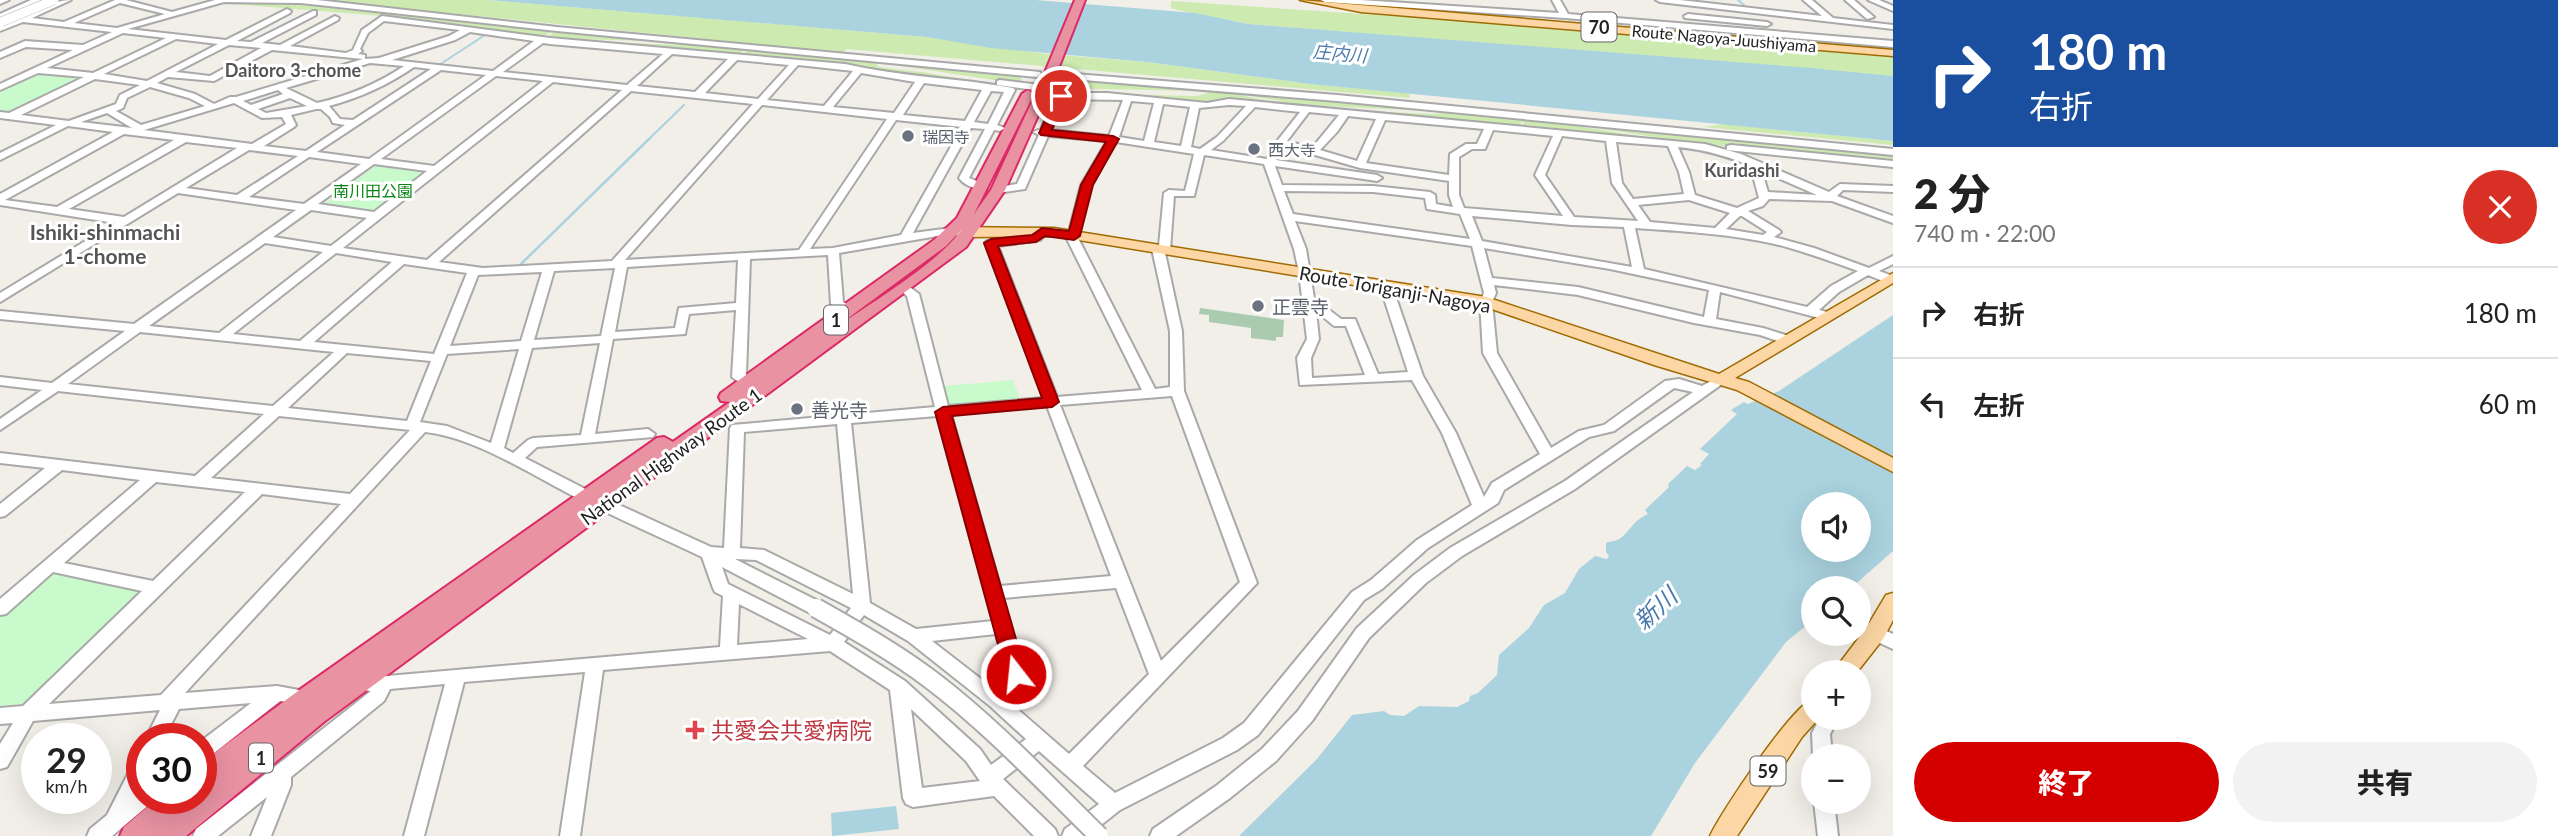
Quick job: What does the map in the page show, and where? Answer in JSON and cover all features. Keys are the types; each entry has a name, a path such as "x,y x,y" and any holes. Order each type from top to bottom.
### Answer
{"highway":[{"name":"National Highway Route 1","path":"1040,81 1068,0"},
{"name":"National Highway Route 1","path":"217,767 307,698 677,449 903,288 960,244 963,220 990,187 1080,0"},
{"name":"National Highway Route 1","path":"165,836 316,714 371,683 749,383 960,232"},
{"path":"124,828 149,814"}],"main road":[{"name":"Route Nagoya-Juushiyama","path":"1305,0 1361,9 1893,53"},
{"name":"Route Toriganji-Nagoya","path":"960,232 1042,232 1072,235 1486,302 1660,362 1744,386 1893,466"},
{"path":"1722,379 1891,278"},
{"path":"1858,660 1884,637 1893,600"},
{"name":"59","path":"1723,836 1801,722"}],"street":[{"path":"0,2 5,0"},
{"path":"0,17 38,0"},
{"path":"0,23 54,0"},
{"path":"0,29 67,0"},
{"path":"66,23 121,0 172,13"},
{"path":"0,87 121,30 172,13 224,1 298,0 881,60 1040,81 1230,89 1893,152"},
{"path":"1325,0 1438,4 1893,44"},
{"path":"1350,0 1497,19"},
{"path":"1556,0 1565,16"},
{"path":"1660,0 1893,19"},
{"path":"1807,0 1854,41"},
{"path":"1849,0 1870,17"},
{"path":"1872,0 1893,9"},
{"path":"1676,1 1697,27"},
{"path":"0,157 67,124 120,106 123,97 287,11"},
{"path":"253,45 313,13"},
{"path":"1825,15 1893,27"},
{"path":"1688,16 1893,37"},
{"path":"0,17 995,127"},
{"path":"281,48 335,18"},
{"path":"348,55 358,51 356,49 365,32 382,19 546,40 795,63 1010,90 995,127 964,178 968,183 990,187 1021,187 1041,132 1061,96 1128,98 1195,105 1229,102 1307,109 1436,112 1442,108"},
{"path":"381,60 408,49 452,38 469,29"},
{"path":"0,122 5,116 174,37"},
{"path":"0,426 546,40 692,42"},
{"path":"0,55 26,44 85,48"},
{"path":"166,74 211,79 270,47"},
{"path":"430,264 670,52"},
{"path":"698,95 735,57"},
{"path":"0,200 130,130 370,60"},
{"path":"881,60 884,66 1075,92 1196,94 1209,88"},
{"path":"587,439 619,264 795,63"},
{"path":"233,99 265,117 285,114 320,106 370,88 413,64"},
{"path":"239,198 440,67"},
{"path":"37,70 148,83 190,94 212,106"},
{"path":"827,109 858,71"},
{"path":"177,90 205,78"},
{"path":"221,337 552,79"},
{"path":"802,253 921,80"},
{"path":"278,86 290,95 320,106 335,116 336,121 355,123"},
{"path":"905,238 989,86"},
{"path":"1230,89 1232,94 1346,113 1559,132 1738,152 1893,164"},
{"path":"251,108 290,95"},
{"path":"1128,98 1113,139 1087,185 1072,235 1151,394"},
{"path":"1148,145 1160,101"},
{"path":"1071,765 1157,673 1249,583 1178,391 1176,331 1161,249 1169,193 1190,194 1199,154 1220,139 1253,104"},
{"path":"1185,152 1195,105"},
{"path":"1307,109 1280,142 1269,164 1300,248 1305,272 1313,339 1304,358 1305,382 1416,376"},
{"path":"108,110 130,130"},
{"path":"1313,152 1334,131 1346,113"},
{"path":"0,298 176,190 290,125 285,114"},
{"path":"5,116 436,169"},
{"path":"1360,165 1382,116"},
{"path":"1534,117 1738,152 1774,172 1833,198 1893,220"},
{"path":"1490,126 1481,147 1470,146 1454,156 1454,195 1477,244 1488,281 1490,293 1486,302 1490,353 1548,455"},
{"path":"1041,132 1113,139 1185,152 1378,179 1430,195"},
{"path":"1559,132 1541,175 1572,222"},
{"path":"1611,138 1617,183 1647,226"},
{"path":"58,211 183,139"},
{"path":"1280,142 1360,165 1378,179"},
{"path":"1672,144 1684,172 1690,197"},
{"path":"1692,144 1705,147"},
{"path":"1717,232 1738,211 1759,204 1764,199 1757,172 1774,172"},
{"path":"1428,177 1431,207 1462,212 1561,218 1572,222 1717,232 1765,239 1891,278"},
{"path":"1278,188 1378,179 1454,179"},
{"path":"1833,198 1834,190 1845,187 1893,189"},
{"path":"1845,187 1893,200"},
{"path":"176,190 377,216"},
{"path":"1763,194 1833,198"},
{"path":"1630,202 1690,197 1738,211 1775,232 1765,239"},
{"path":"1807,207 1817,199"},
{"path":"0,200 125,221"},
{"path":"1289,217 1372,226 1540,252 1639,271 1827,316"},
{"path":"1629,225 1639,271"},
{"path":"263,239 474,271 833,251 905,238 960,232"},
{"path":"1042,232 1036,238 991,243 1157,673"},
{"path":"833,251 837,304 851,309"},
{"path":"744,257 739,377 749,383"},
{"path":"1811,311 1835,289 1893,259"},
{"path":"303,345 401,260"},
{"path":"496,450 549,268"},
{"path":"161,723 170,702 353,500 417,425 441,354 474,271"},
{"path":"1488,281 1578,291 1763,332 1787,340"},
{"path":"1387,286 1416,376 1449,433 1481,507"},
{"path":"903,288 914,294 943,412 1016,674 996,701"},
{"path":"1709,322 1715,288"},
{"path":"1308,299 1338,323 1351,323 1373,378"},
{"path":"0,315 344,349 441,354 681,331 683,311 742,306"},
{"path":"199,481 344,349"},
{"path":"1160,836 1223,792 1269,755 1305,716 1363,634 1420,579 1456,552 1570,485 1722,379"},
{"path":"0,382 417,425 469,438 709,553 816,608 896,654 932,681 1017,755 1099,836"},
{"path":"1072,836 1113,804 1230,744 1251,729 1358,596 1376,587 1400,562 1493,499 1497,487 1584,434 1609,428 1670,384 1679,383 1703,391"},
{"path":"732,554 737,429 1178,391"},
{"path":"0,716 276,693 307,698 371,683 833,643 862,607 844,419"},
{"path":"515,459 533,443 648,434"},
{"path":"0,458 353,500"},
{"path":"0,512 58,465"},
{"path":"0,610 153,476"},
{"path":"0,761 29,713 258,488"},
{"path":"709,553 758,554 914,636 1041,738 1113,804"},
{"path":"709,553 721,588 833,643 899,686 973,755 994,783 1048,836"},
{"path":"50,566 156,588"},
{"path":"993,593 1121,581"},
{"path":"728,653 731,593"},
{"path":"914,636 1002,626"},
{"path":"569,836 595,664"},
{"path":"414,836 456,677"},
{"path":"203,836 378,696 371,683"},
{"path":"899,686 913,798 994,783 1041,738"},
{"path":"217,739 276,693"},
{"path":"261,836 281,785 282,771"},
{"path":"1825,814 1828,836"},
{"path":"97,836 124,828"}],"green space":[{"path":"319,0 488,0 927,37 1047,54 1147,62 1310,84 1409,93 1410,98 846,49 843,53"},
{"path":"228,1 288,5 307,2 554,30 543,37 382,16 218,3"},
{"path":"1171,1 1497,23 1893,57 1893,76 1248,24 1177,10 1171,8"},
{"path":"557,30 680,42 546,38"},
{"path":"570,41 686,45 697,43 746,48 738,56"},
{"path":"749,48 872,60 879,67 985,83 741,56"},
{"path":"891,62 1019,75 1022,80 1020,83 1007,82 888,64"},
{"path":"38,72 83,78 16,111 0,112 0,89"},
{"path":"1071,79 1196,88 1198,91 1058,88 1059,84"},
{"path":"1215,90 1295,106 1227,99 1196,103 1109,94 1198,96"},
{"path":"1240,91 1428,108 1429,111 1303,105 1239,94"},
{"path":"1338,110 1437,114 1450,110 1518,119 1524,117 1676,142 1526,127 1521,121 1521,127"},
{"path":"1548,120 1880,152 1884,155 1893,154 1893,162 1887,158 1887,162 1740,147 1737,143 1733,143 1736,147 1691,143"},
{"path":"1724,124 1893,141 1893,145 1703,127"},
{"name":"南川田公園","path":"378,164 429,172 373,213 321,206"},
{"path":"1200,308 1284,320 1283,337 1276,337 1276,341 1251,338 1251,328 1209,322 1209,315 1199,314"},
{"path":"1013,380 1022,404 950,410 944,386"},
{"path":"56,571 143,589 143,594 31,703 0,706 0,615 45,575"}],"water":[{"name":"庄内川","path":"488,0 1036,0 1195,13 1248,24 1893,76 1893,141 1310,84 1147,62 991,48 927,37"},
{"name":"新川","path":"1893,315 1893,551 1865,576 1801,576 1801,630 1786,642 1695,763 1651,836 1239,836 1317,759 1352,715 1384,711 1390,715 1404,716 1419,706 1457,707 1469,701 1470,696 1478,693 1497,675 1499,655 1529,628 1544,605 1565,593 1579,569 1595,556 1607,559 1609,556 1606,543 1621,538 1638,520 1648,514 1645,510 1687,466 1695,470 1702,465 1700,464 1709,454 1700,449 1737,414 1731,410 1744,402 1748,404 1779,391"},
{"path":"896,806 899,829 832,836 831,813"}],"waterway":[{"path":"1738,0 1744,5"},
{"path":"439,65 488,33"},
{"path":"647,141 684,105"},
{"path":"521,264 649,139"}],"place":[{"name":"瑞因寺","path":"908,136"},
{"name":"西大寺","path":"1254,149"},
{"name":"正雲寺","path":"1258,306"},
{"name":"善光寺","path":"797,409"},
{"name":"共愛会共愛病院","path":"695,730"}],"district":[{"name":"Daitoro 3-chome","path":"293,70"},
{"name":"Kuridashi","path":"1742,170"},
{"name":"Ishiki-shinmachi 1-chome","path":"105,243"}],"route":[{"path":"1016,674 943,412 1052,402 991,243 1036,238 1042,235 1042,232 1074,236 1087,185 1113,139 1045,133 1061,96"}]}
